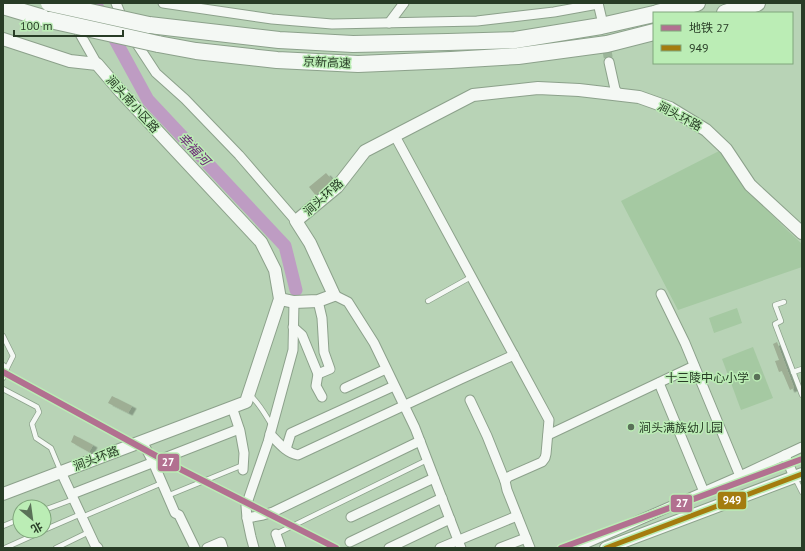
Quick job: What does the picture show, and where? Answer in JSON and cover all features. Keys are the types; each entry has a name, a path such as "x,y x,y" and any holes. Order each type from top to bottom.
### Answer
{"highway":[{"name":"京新高速","path":"49,3 149,25 279,40 352,44 515,40 601,26 653,13"},
{"name":"京新高速","path":"659,12 697,3"},
{"path":"728,12 757,3"},
{"name":"京新高速","path":"3,6 50,20 196,51 277,60 358,64 518,56 607,44 653,32"}],"street":[{"path":"63,3 97,64"},
{"path":"116,3 135,43 156,73 185,99 239,155 296,221"},
{"path":"163,3 272,19 332,24 477,21 554,12 598,4 602,20"},
{"path":"388,23 404,3"},
{"name":"涧头南小区路","path":"3,38 70,61 97,64 121,92 261,242 275,270 280,299"},
{"path":"609,62 614,89 619,95"},
{"name":"涧头环路","path":"334,294 310,243 296,221 337,187 366,151 473,95 538,88 579,90 638,97 670,108 706,130 726,149 750,185 802,233"},
{"path":"395,136 549,420 545,458 542,462 508,477 505,481"},
{"path":"280,299 294,302 318,301 334,294 348,302 374,343 404,406 420,441 460,544"},
{"path":"661,294 685,343 740,476"},
{"name":"涧头环路","path":"3,494 246,402 251,396 280,299"},
{"path":"318,301 322,318 324,352 330,369 318,374"},
{"path":"254,548 247,518 246,506 271,430 293,350 294,302"},
{"path":"293,327 302,335 318,374 316,386 322,397"},
{"path":"271,430 286,449 298,455 514,355"},
{"path":"548,435 694,366"},
{"path":"345,388 386,369"},
{"path":"659,383 704,492"},
{"path":"286,449 291,433 394,386"},
{"path":"470,400 487,436 505,481 506,490 530,548"},
{"path":"232,407 239,429 244,453 243,467"},
{"path":"72,496 153,462 239,429"},
{"path":"142,441 153,462 175,513 179,515 195,548"},
{"path":"247,518 262,516 273,512 420,441"},
{"path":"581,548 580,546 740,476 802,447"},
{"path":"606,548 798,475 785,455"},
{"path":"61,472 95,545 98,548"},
{"path":"351,517 434,478"},
{"path":"350,542 442,498"},
{"path":"676,504 683,519"},
{"path":"440,548 460,544 517,516"},
{"path":"389,548 450,519"},
{"path":"276,534 282,548"},
{"path":"500,548 526,538"},
{"path":"207,548 221,542 223,548"}],"lane":[{"path":"428,301 471,277"},
{"path":"784,302 775,305 781,321 775,324 802,396"},
{"path":"3,336 13,356 5,366 3,378"},
{"path":"793,372 802,369"},
{"path":"3,389 37,407 39,412 32,424 36,438 51,448 61,472"},
{"path":"251,396 264,412 271,430"},
{"path":"276,534 427,460"},
{"path":"167,496 243,467"},
{"path":"798,475 802,492"},
{"path":"52,527 162,483"},
{"path":"52,506 72,496"},
{"path":"56,548 89,532"},
{"path":"5,548 25,539"}],"green space":[{"path":"721,150 746,188 802,244 802,267 678,310 621,201"},
{"path":"737,308 742,323 714,333 709,318"},
{"path":"753,347 773,398 741,410 722,359"}],"building":[{"path":"326,173 335,183 317,197 309,187"},
{"path":"777,342 794,388 790,390 782,371 779,372 775,361 779,360 773,344"},
{"path":"112,396 132,406 128,413 108,403"},
{"path":"74,435 93,445 89,452 71,442"}],"waterway":[{"name":"幸福河","path":"95,3 148,100 285,246 296,290"}],"tunnel":[{"path":"602,22 609,62"}],"metro line":[{"name":"27","path":"3,372 182,470 336,548"},
{"name":"27","path":"561,548 802,459"}],"transit line":[{"name":"949","path":"606,548 802,474"}],"place":[{"name":"十三陵中心小学","path":"757,377"},
{"name":"涧头满族幼儿园","path":"631,427"}]}
